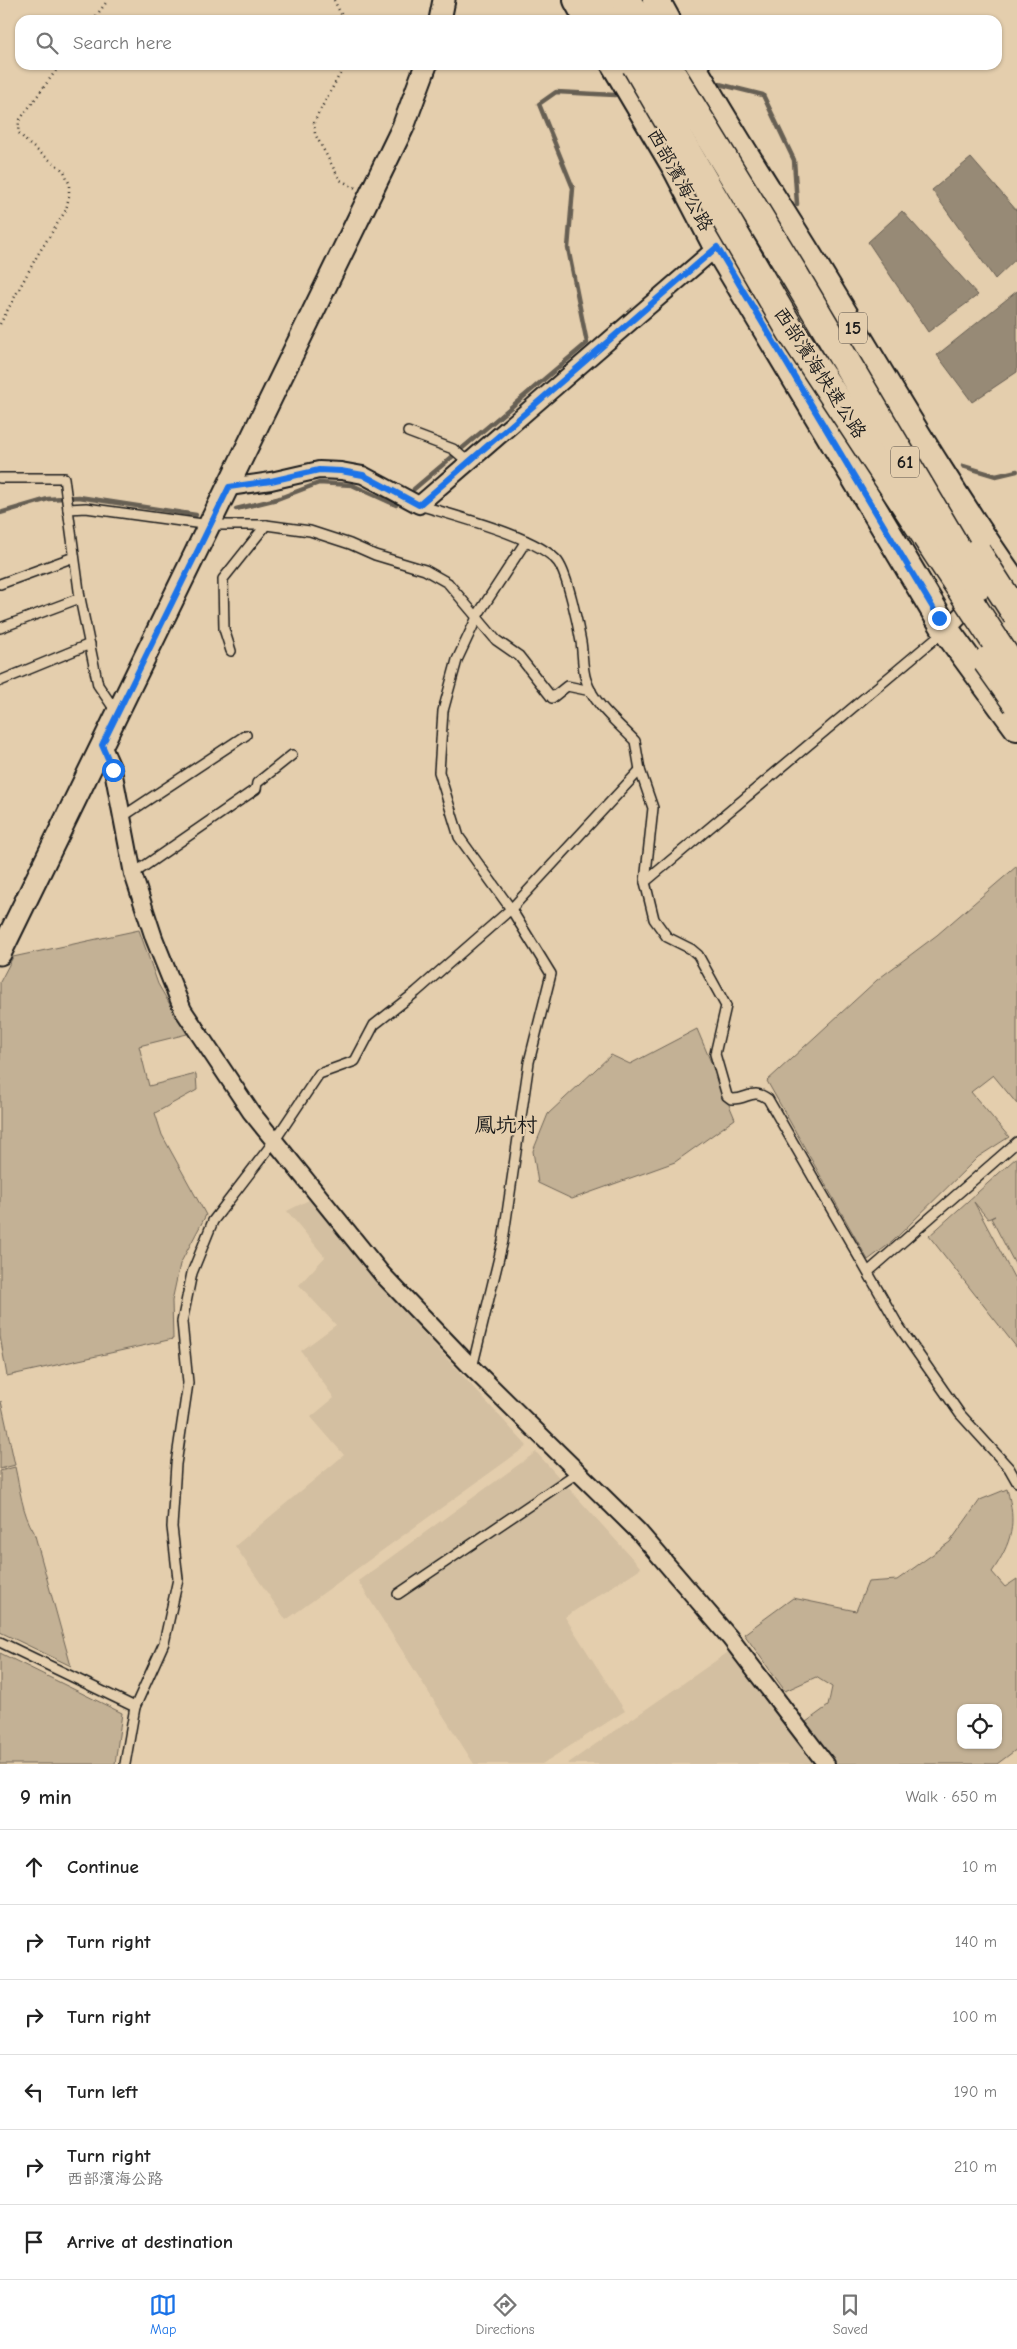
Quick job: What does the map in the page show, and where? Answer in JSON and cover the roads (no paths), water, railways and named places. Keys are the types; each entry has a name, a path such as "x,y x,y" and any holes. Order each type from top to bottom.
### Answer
{"highway":[{"path":"598,0 626,12"},
{"name":"西部濱海快速公路","path":"639,70 792,331 1017,674"},
{"name":"西部濱海快速公路","path":"669,70 1017,647"},
{"path":"795,276 914,454 1017,615"},
{"path":"792,331 866,470 965,630 1017,703"}],"main road":[{"path":"577,0 585,15"},
{"path":"656,0 665,15"},
{"name":"西部濱海公路","path":"618,70 676,168 717,247 946,630 1017,727"},
{"name":"15","path":"695,70 728,128 788,221 935,463 1013,574"},
{"path":"676,168 697,184 710,187 727,175 732,160 728,128"}],"street":[{"path":"441,15 444,0"},
{"path":"0,954 403,127 424,70"},
{"path":"229,487 271,481 319,470 341,471 363,475 419,505 467,461 717,247 788,221"},
{"path":"946,630 1013,574"},
{"path":"102,745 113,770 133,874 154,938 183,1010 251,1112 382,1274 472,1368 639,1532 730,1638 826,1764"}],"lane":[{"path":"408,432 453,449 467,461"},
{"path":"0,478 64,478 80,598 98,685 117,714"},
{"path":"419,505 526,541 558,563 570,596 580,641 585,679 600,705 635,741 640,770 653,808 645,882 659,928 667,937 691,949 698,955 723,997 726,1006 725,1017 716,1045 715,1060 727,1096 731,1099 740,1100 753,1093 758,1093 768,1099 898,1325 960,1414 1009,1468 1017,1482"},
{"path":"68,509 86,508 210,525 266,525 310,531 350,544 375,555 425,570 448,583 496,640 519,656 552,698 567,686 591,692"},
{"path":"231,651 224,629 223,579 266,525"},
{"path":"472,1368 503,1241 529,1062 551,974 511,909 459,837 439,772 444,712 457,660 476,618 526,541"},
{"path":"0,584 74,557"},
{"path":"0,628 80,598"},
{"path":"645,882 946,630"},
{"path":"0,681 90,644"},
{"path":"122,817 246,735"},
{"path":"133,874 256,789 257,783 292,755"},
{"path":"125,1764 135,1707 164,1643 178,1579 172,1526 176,1464 188,1383 182,1322 192,1273 213,1221 275,1140 319,1074 355,1061 374,1025 416,992 511,909 640,770"},
{"path":"868,1272 1017,1142"},
{"path":"398,1594 577,1473"},
{"path":"0,1642 135,1707"}],"waterway":[{"path":"715,83 763,95 794,160 797,204"},
{"path":"414,489 587,343 568,248 573,188 539,104 556,92 615,95"},
{"path":"963,466 996,476 1017,471"},
{"path":"236,509 277,499 319,483 352,485 396,505"},
{"path":"0,513 48,499 79,497 196,515"}],"district":[{"name":"鳳坑村","path":"506,1125"}]}
